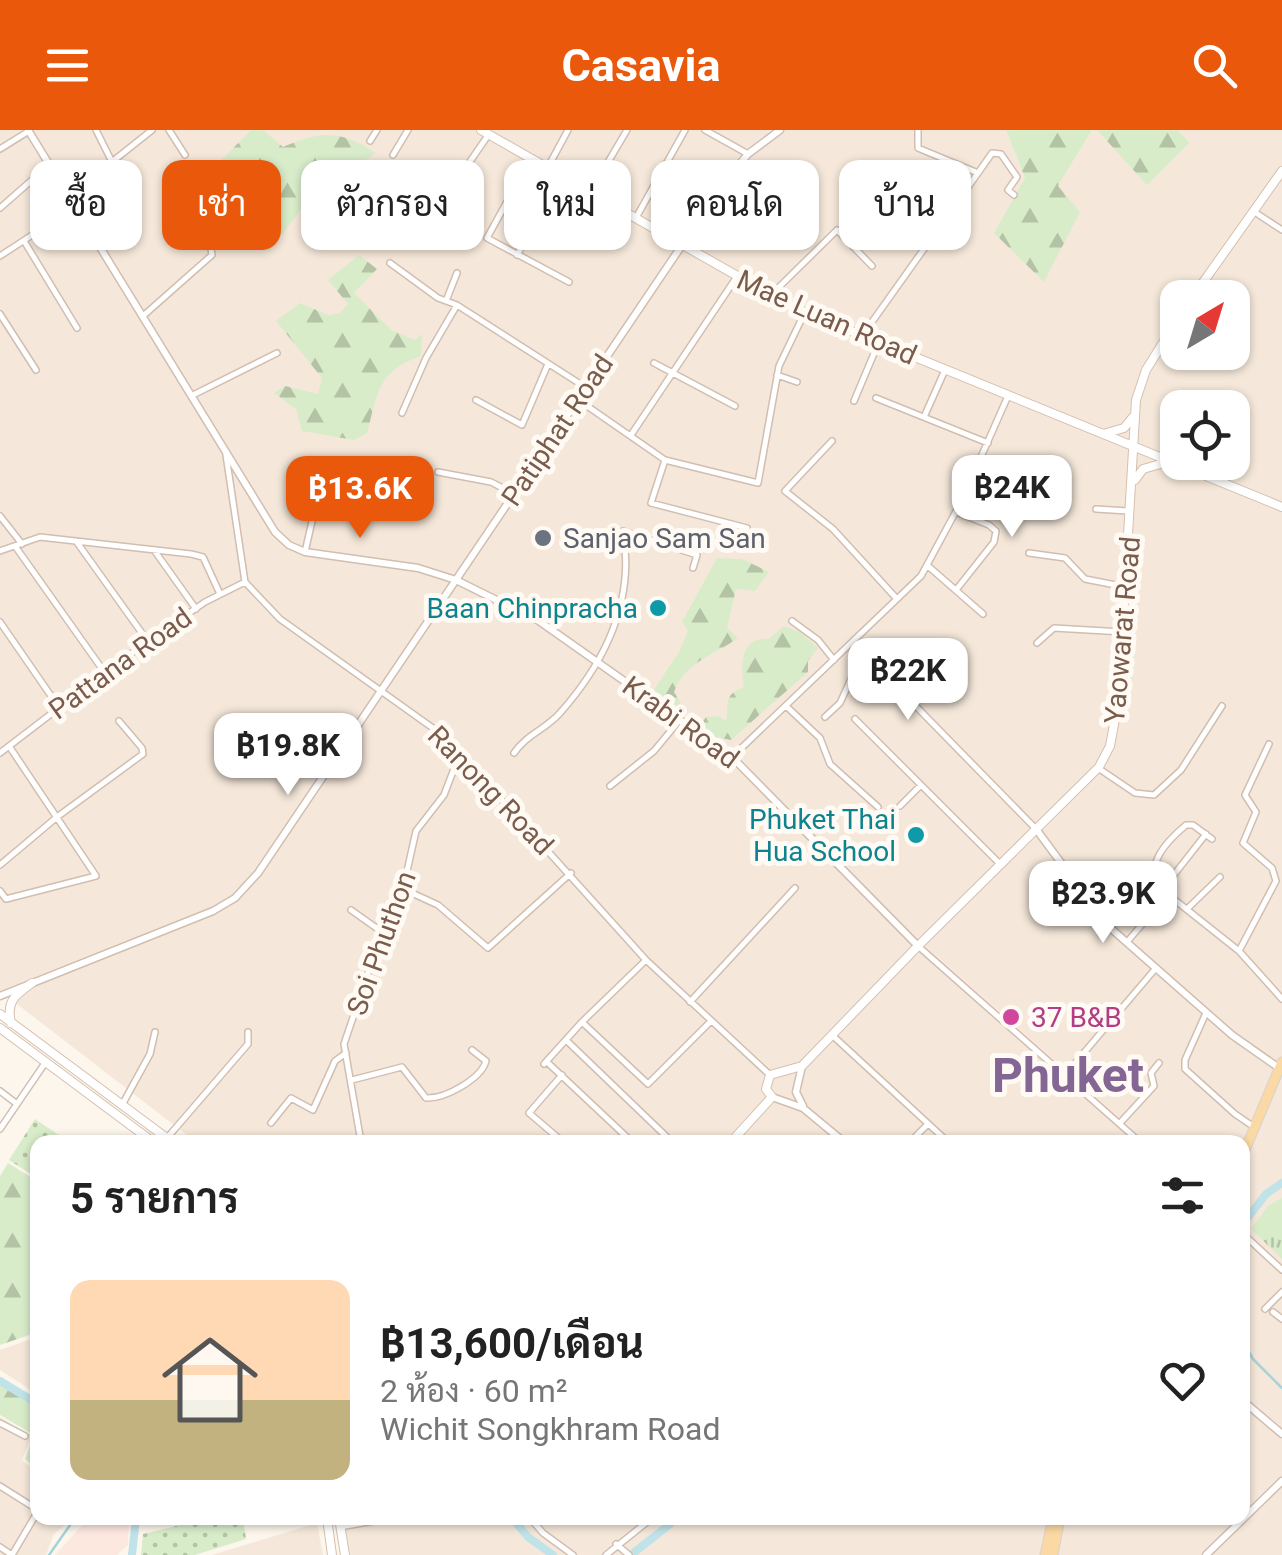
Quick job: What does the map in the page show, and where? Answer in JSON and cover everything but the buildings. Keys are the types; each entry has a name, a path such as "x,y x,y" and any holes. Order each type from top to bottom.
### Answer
{"main road":[{"name":"Mae Luan Road","path":"485,132 535,160"},
{"path":"1205,280 1282,170"},
{"name":"Mae Luan Road","path":"631,213 651,225"},
{"name":"Mae Luan Road","path":"692,250 736,278 805,312 1160,459"},
{"name":"Yaowarat Road","path":"802,1066 1098,768 1110,746 1116,726 1135,412 1143,377 1160,349"},
{"path":"1098,434 1124,428 1135,412"},
{"path":"1133,484 1144,469 1160,463"},
{"name":"Mae Luan Road","path":"1213,480 1282,507"},
{"path":"11,1023 8,1008 13,997 32,983"},
{"path":"0,1014 163,1135"},
{"path":"0,1028 143,1135"},
{"path":"738,1135 772,1098 766,1089 770,1074 802,1066"},
{"path":"1250,1140 1281,1067"},
{"path":"328,1525 332,1555"},
{"path":"340,1525 345,1555"},
{"path":"1045,1555 1052,1548"}],"street":[{"path":"96,130 111,160"},
{"path":"114,160 152,130"},
{"path":"170,130 184,155"},
{"path":"370,140 376,130"},
{"path":"393,156 408,130"},
{"path":"502,142 509,130"},
{"path":"552,160 568,130"},
{"path":"609,160 627,130"},
{"path":"637,216 685,130"},
{"path":"705,130 748,154"},
{"name":"Patiphat Road","path":"743,160 780,130"},
{"path":"918,130 918,148 978,173"},
{"path":"0,149 30,131 46,160"},
{"path":"469,160 485,132"},
{"path":"862,336 992,153 1001,154 1017,178 1008,190 1014,195"},
{"path":"532,158 487,238 569,282"},
{"path":"0,208 30,182"},
{"path":"739,191 763,191 767,194 766,202 759,210 746,209 740,202 739,191"},
{"path":"1253,212 1282,230"},
{"path":"770,296 837,230 872,266"},
{"path":"0,256 30,237"},
{"path":"24,241 77,328"},
{"path":"101,250 275,532 305,552 322,473"},
{"path":"142,317 212,255 211,250"},
{"path":"517,255 520,250"},
{"name":"Patiphat Road","path":"0,996 174,928 234,898 258,873 678,250"},
{"path":"390,263 585,388"},
{"path":"446,301 457,273"},
{"path":"631,435 736,278"},
{"path":"402,413 426,358 456,306"},
{"path":"577,399 665,460 758,483 777,375 805,312"},
{"path":"0,314 36,370"},
{"path":"854,401 879,343"},
{"path":"192,396 277,352"},
{"path":"654,363 735,406"},
{"path":"476,400 522,424 548,364"},
{"path":"924,417 945,370"},
{"path":"777,375 796,382"},
{"path":"732,757 854,643 928,566 1008,396"},
{"path":"876,398 988,443"},
{"path":"832,440 785,491 833,529 897,600"},
{"path":"225,450 244,582"},
{"path":"665,460 651,503 747,528"},
{"path":"438,472 490,482 514,494"},
{"path":"230,488 236,479 244,480"},
{"path":"1096,509 1131,511"},
{"path":"956,512 990,525 996,532 994,542 956,590"},
{"path":"0,516 104,673"},
{"path":"514,753 530,735 559,714 615,632 628,559 624,530 697,556 693,568"},
{"path":"0,551 40,537 74,538 203,558 220,594"},
{"path":"74,538 149,642"},
{"path":"154,550 196,608"},
{"name":"Krabi Road","path":"305,552 418,568 456,580 539,621 732,757 918,946"},
{"path":"1030,552 1065,558 1085,579 1126,587"},
{"path":"928,566 983,614"},
{"name":"Pattana Road","path":"0,752 196,608 244,582"},
{"name":"Ranong Road","path":"244,582 280,619 444,736 646,960 770,1074"},
{"path":"0,622 59,706"},
{"path":"792,622 818,640 835,660"},
{"path":"1038,642 1054,628 1123,632"},
{"path":"854,643 1036,829 1097,913 1127,943 1206,1013 1281,1067"},
{"path":"825,718 840,703 863,653"},
{"path":"786,706 820,738 830,764 878,807"},
{"path":"1098,768 1135,793 1157,794 1181,770 1222,706"},
{"path":"855,719 1000,864"},
{"path":"0,866 143,754 119,722"},
{"path":"610,786 654,751 678,722"},
{"path":"1240,951 1276,881 1272,868 1243,843 1256,812 1245,795 1269,744"},
{"path":"0,891 6,900 96,876 9,746"},
{"name":"Soi Phuthon","path":"361,1135 344,1044 382,932 403,888 416,831 444,795 460,754"},
{"path":"900,806 921,785"},
{"path":"1127,943 1165,892 1209,836 1189,823 1154,863 1154,877 1165,892 1240,951 1282,999"},
{"path":"403,888 438,905 488,948 571,873"},
{"path":"1186,910 1220,877"},
{"path":"690,1002 795,888"},
{"path":"351,910 382,932"},
{"path":"918,946 1132,1135"},
{"path":"625,1135 545,1063 646,960"},
{"path":"1065,1075 1156,968"},
{"path":"1206,1013 1184,1068 1256,1128"},
{"path":"582,1022 648,1084 711,1021"},
{"path":"122,1105 150,1054 155,1032"},
{"path":"174,1135 248,1044 248,1032"},
{"path":"832,1035 940,1135"},
{"path":"566,1040 665,1135"},
{"path":"352,1080 402,1066 426,1098 433,1099 481,1072 486,1060 472,1050"},
{"path":"271,1123 291,1098 313,1110 334,1060 346,1053"},
{"path":"0,1129 44,1063"},
{"path":"1120,1124 1153,1088 1151,1074 1158,1063"},
{"path":"802,1066 796,1092 803,1108"},
{"path":"555,1135 530,1112 562,1075"},
{"path":"0,1091 18,1105"},
{"path":"772,1098 803,1108 836,1135"},
{"path":"917,1135 927,1124"},
{"path":"1250,1240 1282,1270"},
{"path":"1265,1309 1282,1292"},
{"path":"1273,1312 1282,1318"},
{"path":"1250,1407 1282,1434"},
{"path":"0,1423 25,1436"},
{"path":"1250,1513 1282,1482"},
{"path":"0,1486 30,1505"},
{"path":"0,1547 12,1555 30,1524"},
{"path":"536,1525 573,1555"},
{"path":"606,1555 642,1525"},
{"path":"1206,1555 1237,1525"},
{"path":"616,1544 629,1555"}],"shaded area":[{"path":"0,130 1006,130 1025,178 1058,186 1092,130 1097,130 1147,184 1188,143 1178,130 1282,130 1282,1555 345,1555 340,1525 1250,1525 1250,1135 187,1135 0,991"},
{"path":"924,944 1140,1135 1125,1135 919,949"},
{"path":"30,1340 30,1389 0,1370 0,1350"},
{"path":"0,1417 30,1435 22,1460 30,1466 30,1525 65,1525 54,1534 46,1555 0,1555"},
{"path":"83,1525 129,1525 128,1545 117,1555 55,1555"},
{"path":"317,1525 323,1555 212,1555"}],"green space":[{"path":"251,130 263,130 283,147 331,135 352,140 376,153 365,160 301,160 301,209 281,235 281,160 222,160"},
{"path":"1006,130 1092,130 1058,186 1080,212 1044,282 994,233 1025,178"},
{"path":"1097,130 1178,130 1189,143 1147,185"},
{"path":"359,255 377,269 354,293 391,330 415,340 422,334 421,356 387,376 377,395 367,433 354,440 302,431 296,409 274,393 285,386 318,394 322,378 276,321 300,303 328,315 340,313 348,304 328,280"},
{"path":"717,558 742,559 769,572 755,591 736,589 727,628 738,638 701,660 679,681 674,692 682,705 677,709 653,691 679,652 688,631 682,622"},
{"path":"784,626 800,632 818,648 808,661 808,672 731,740 716,737 700,726 706,717 718,716 726,721 729,697 744,687 742,670 748,647 760,639 769,639"},
{"path":"35,1119 59,1135 30,1135 30,1174 9,1160"},
{"path":"8,1163 30,1177 30,1335 0,1345 0,1176"},
{"path":"1282,1198 1282,1259 1251,1229 1268,1206"},
{"path":"0,1385 30,1404 30,1433 0,1415"},
{"path":"180,1525 244,1525 246,1539 195,1555 141,1555 143,1534"}],"waterway":[{"path":"1250,1215 1266,1194 1282,1183"},
{"path":"1250,1354 1282,1388"},
{"path":"0,1381 30,1399"},
{"path":"49,1555 70,1525"},
{"path":"132,1555 135,1525"},
{"path":"518,1525 553,1555"},
{"path":"631,1555 669,1525"}],"place":[{"name":"Sanjao Sam San","path":"543,538"},
{"name":"Baan Chinpracha","path":"658,608"},
{"name":"Phuket Thai Hua School","path":"916,835"},
{"name":"37 B&B","path":"1011,1017"}],"district":[{"name":"Phuket","path":"1068,1075"}]}
